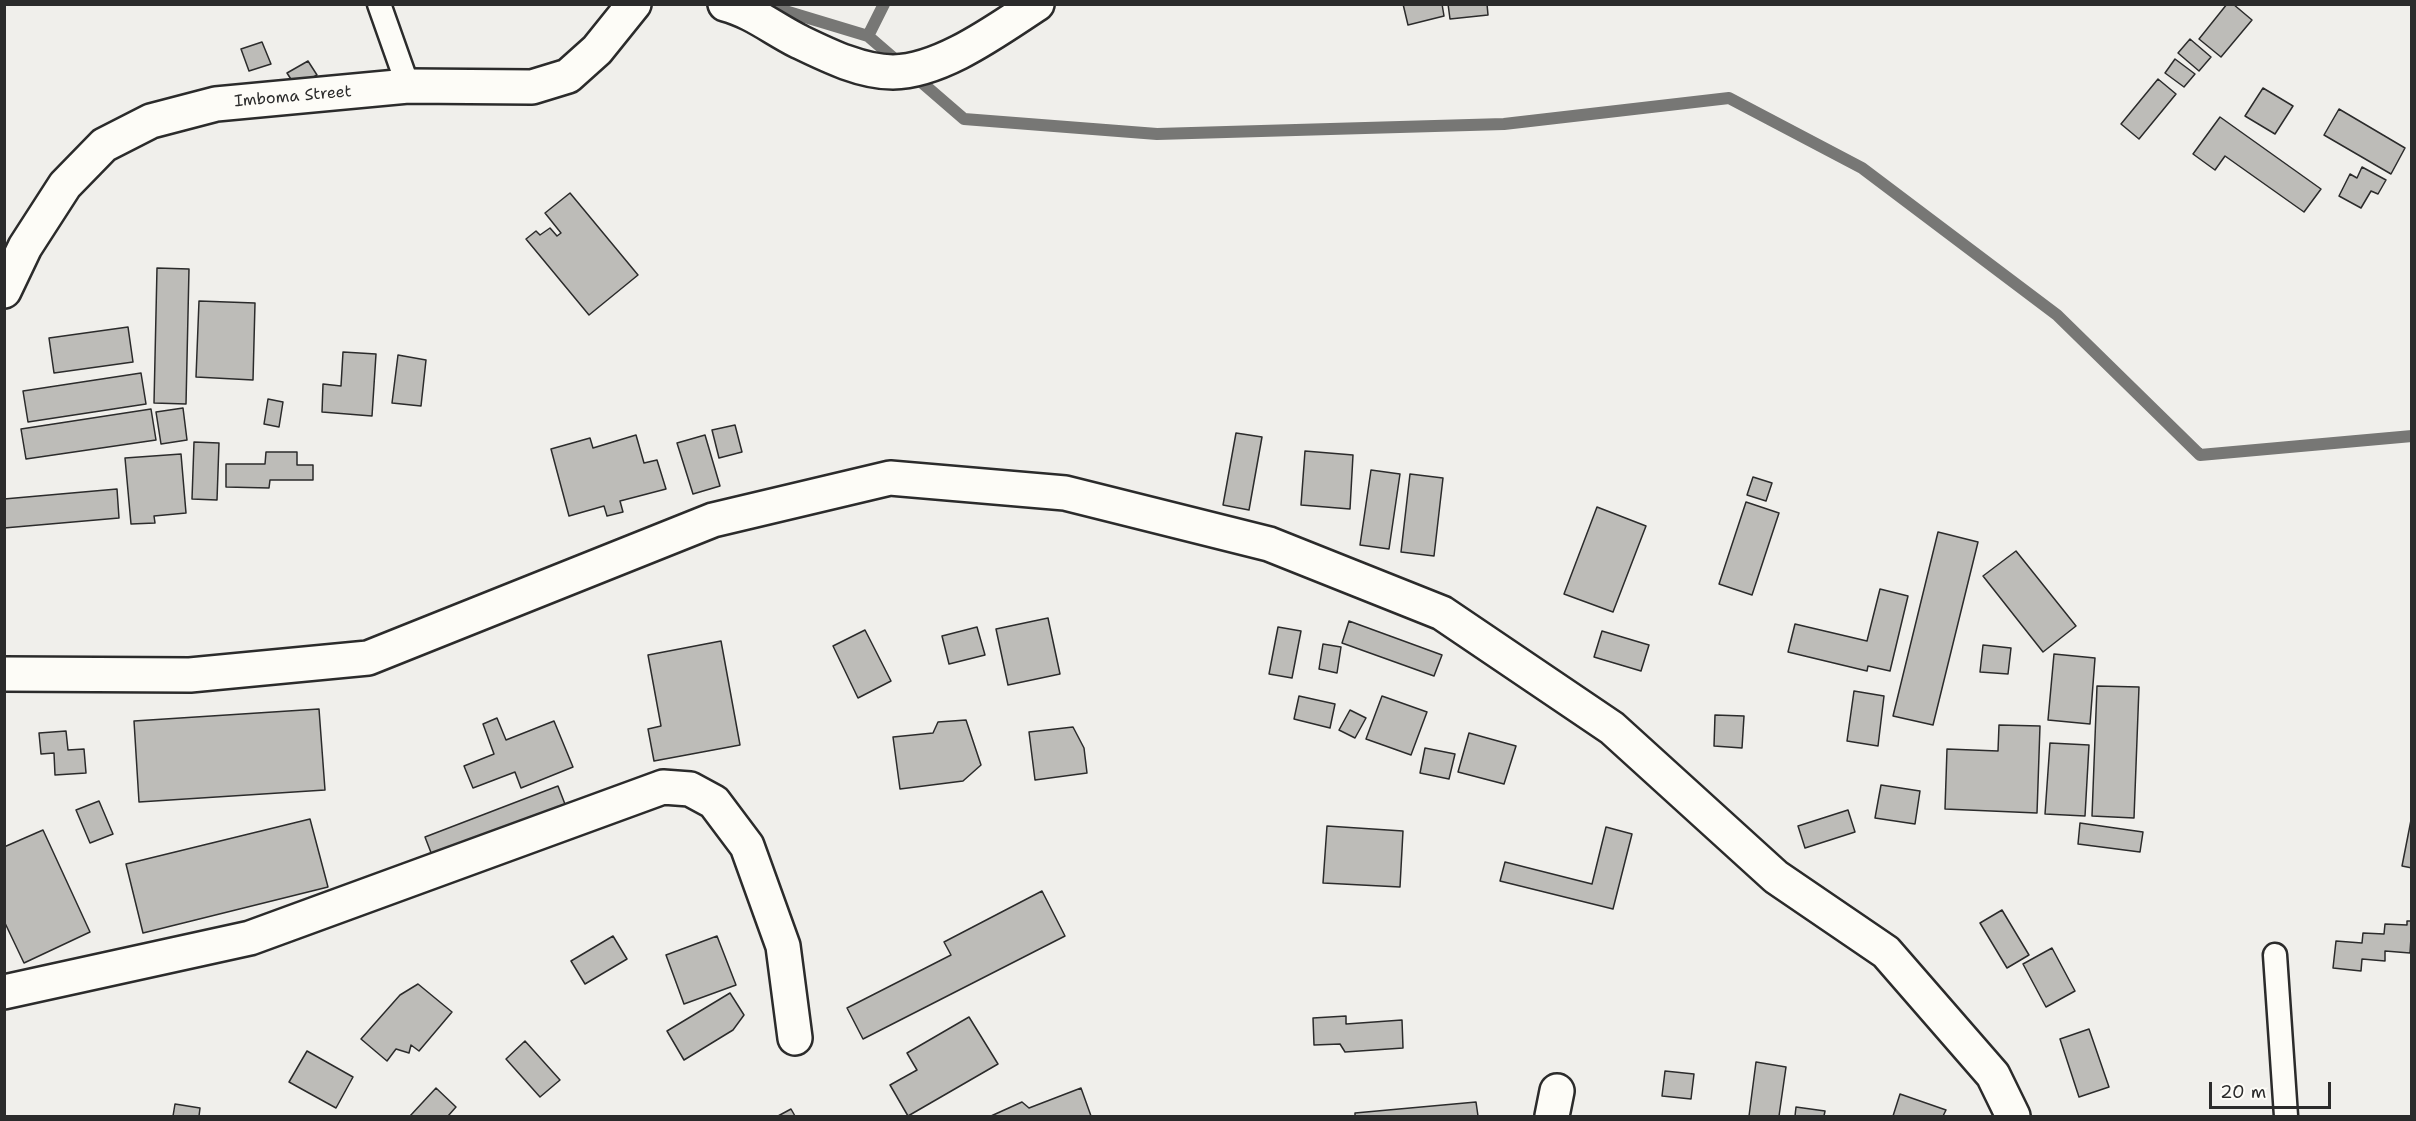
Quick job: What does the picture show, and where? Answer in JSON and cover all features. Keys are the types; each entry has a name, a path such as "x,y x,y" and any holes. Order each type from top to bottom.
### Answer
{"street":[{"name":"Imboma Street","path":"4,291 25,247 65,185 104,145 151,121 216,104 408,86 532,87 568,76 597,50 634,4"},
{"path":"725,4 740,8 791,37 835,58 894,72 932,64 974,45 1036,4"},
{"path":"4,675 190,675 368,658 713,520 890,478 1065,494 1269,544 1442,613 1612,728 1776,877 1886,952 1993,1075 2013,1116"},
{"path":"4,992 250,938 663,787 690,789 714,802 747,846 783,946 795,1038"}],"lane":[{"path":"379,4 408,86"},
{"path":"2275,955 2286,1116"}],"building":[{"path":"1403,4 1442,4 1444,16 1408,25"},
{"path":"1448,4 1487,4 1488,15 1450,19"},
{"path":"2227,4 2233,4 2252,20 2221,57 2199,39"},
{"path":"2190,39 2211,57 2199,71 2178,53"},
{"path":"262,42 271,64 249,71 241,49"},
{"path":"2175,59 2195,74 2184,87 2165,73"},
{"path":"308,61 317,75 296,87 287,73"},
{"path":"2158,79 2176,94 2139,139 2121,124"},
{"path":"2263,88 2293,106 2275,134 2245,116"},
{"path":"2339,109 2405,148 2391,174 2324,135"},
{"path":"2220,117 2321,189 2304,212 2225,156 2215,170 2193,154"},
{"path":"2362,167 2386,180 2378,194 2371,191 2361,208 2339,196 2350,174 2357,178"},
{"path":"570,193 638,275 589,315 526,239 536,231 540,235 550,228 557,236 561,233 545,213"},
{"path":"157,268 189,269 186,404 154,403"},
{"path":"199,301 255,303 253,380 196,377"},
{"path":"128,327 133,362 54,373 49,338"},
{"path":"343,352 376,354 372,416 322,412 323,384 341,386"},
{"path":"398,355 426,360 421,406 392,403"},
{"path":"141,373 146,404 28,422 23,391"},
{"path":"268,399 283,402 279,427 264,424"},
{"path":"183,408 187,440 161,444 156,412"},
{"path":"151,409 156,440 26,459 21,429"},
{"path":"735,425 742,452 719,458 712,430"},
{"path":"1236,433 1262,437 1249,510 1223,505"},
{"path":"636,435 644,463 657,460 666,489 620,501 623,512 607,516 604,506 569,516 551,449 590,438 593,448"},
{"path":"705,435 720,486 693,494 677,443"},
{"path":"194,442 219,443 217,500 192,499"},
{"path":"1305,451 1353,455 1350,509 1301,505"},
{"path":"266,452 297,452 297,465 313,465 313,480 270,480 269,488 226,487 226,464 265,464"},
{"path":"181,454 186,513 154,516 155,523 131,524 125,458"},
{"path":"1371,470 1400,474 1389,549 1360,545"},
{"path":"1410,474 1443,478 1434,556 1401,552"},
{"path":"1753,477 1772,483 1766,501 1747,495"},
{"path":"117,489 119,518 4,528 4,499"},
{"path":"1746,502 1779,513 1752,595 1719,584"},
{"path":"1597,507 1646,526 1613,612 1564,594"},
{"path":"1938,532 1978,542 1933,725 1893,716"},
{"path":"2016,551 2076,626 2043,652 1983,576"},
{"path":"1880,589 1908,596 1890,671 1868,666 1867,671 1788,652 1795,624 1867,641"},
{"path":"1048,618 1060,674 1008,685 996,629"},
{"path":"1349,621 1442,655 1434,676 1342,643"},
{"path":"977,627 985,655 949,664 942,636"},
{"path":"1278,627 1301,631 1292,678 1269,674"},
{"path":"865,630 891,681 858,698 833,646"},
{"path":"1602,631 1649,645 1641,671 1594,657"},
{"path":"721,641 740,745 654,761 648,729 661,726 648,655"},
{"path":"1323,644 1341,647 1337,673 1319,669"},
{"path":"1983,645 2011,648 2008,674 1980,672"},
{"path":"2054,654 2095,658 2090,724 2048,720"},
{"path":"2097,686 2139,687 2134,818 2092,816"},
{"path":"1854,691 1884,696 1878,746 1847,741"},
{"path":"1299,696 1335,704 1330,728 1294,719"},
{"path":"1382,696 1427,712 1411,755 1366,739"},
{"path":"319,709 325,790 139,802 134,721"},
{"path":"1350,710 1366,718 1355,738 1339,730"},
{"path":"1715,715 1744,716 1742,748 1714,746"},
{"path":"497,718 506,740 554,721 573,767 521,788 515,772 473,788 464,766 494,754 483,724"},
{"path":"966,720 981,765 963,781 900,789 893,737 933,733 938,722"},
{"path":"1999,725 2040,726 2037,813 1945,809 1947,749 1998,751"},
{"path":"1073,727 1084,748 1087,773 1035,780 1029,732"},
{"path":"66,731 68,750 84,749 86,773 55,775 54,753 41,754 39,733"},
{"path":"1469,733 1516,746 1504,784 1458,772"},
{"path":"2050,743 2089,745 2085,816 2045,814"},
{"path":"1425,748 1455,754 1449,779 1420,773"},
{"path":"1881,785 1920,791 1915,824 1875,818"},
{"path":"558,786 568,812 435,863 425,837"},
{"path":"99,801 113,834 90,843 76,810"},
{"path":"1848,810 1855,832 1805,848 1798,826"},
{"path":"2412,815 2412,868 2402,866"},
{"path":"310,819 328,887 143,933 126,864"},
{"path":"2080,823 2143,832 2140,852 2078,844"},
{"path":"1327,826 1403,831 1400,887 1323,883"},
{"path":"1606,827 1632,834 1613,909 1500,881 1505,862 1592,884"},
{"path":"43,830 90,932 24,963 4,921 4,847"},
{"path":"1042,891 1065,936 863,1039 847,1008 951,955 944,942"},
{"path":"2002,910 2029,955 2007,968 1980,923"},
{"path":"2407,921 2412,921 2410,953 2385,951 2385,961 2362,959 2361,971 2333,968 2336,941 2362,943 2363,933 2384,934 2385,924 2407,925"},
{"path":"613,936 627,959 585,984 571,961"},
{"path":"717,936 736,985 684,1004 666,955"},
{"path":"2052,948 2075,991 2046,1007 2023,964"},
{"path":"418,984 452,1012 419,1051 411,1045 409,1053 396,1049 387,1061 361,1039 400,995"},
{"path":"730,993 744,1015 733,1030 684,1060 667,1031"},
{"path":"1346,1016 1346,1024 1402,1020 1403,1048 1345,1052 1340,1044 1314,1045 1313,1018"},
{"path":"969,1017 998,1064 908,1116 890,1085 917,1070 907,1053"},
{"path":"2089,1029 2109,1087 2079,1097 2060,1039"},
{"path":"525,1041 560,1080 540,1097 506,1059"},
{"path":"307,1051 353,1077 336,1108 289,1082"},
{"path":"1756,1062 1786,1067 1779,1116 1749,1116"},
{"path":"1665,1071 1694,1074 1691,1099 1662,1096"},
{"path":"436,1088 456,1107 448,1116 410,1116"},
{"path":"1081,1088 1091,1116 991,1116 1022,1102 1029,1108"},
{"path":"1900,1094 1946,1110 1943,1116 1893,1116"},
{"path":"1476,1102 1478,1116 1355,1116 1355,1113"},
{"path":"175,1104 200,1108 199,1116 173,1116"},
{"path":"1796,1107 1825,1111 1824,1116 1795,1116"},
{"path":"791,1109 795,1116 778,1116"}],"waterway":[{"path":"762,4 868,36 964,119 1157,134 1504,124 1729,98 1862,168 2057,315 2200,455 2412,436"},
{"path":"868,36 884,4"}]}
